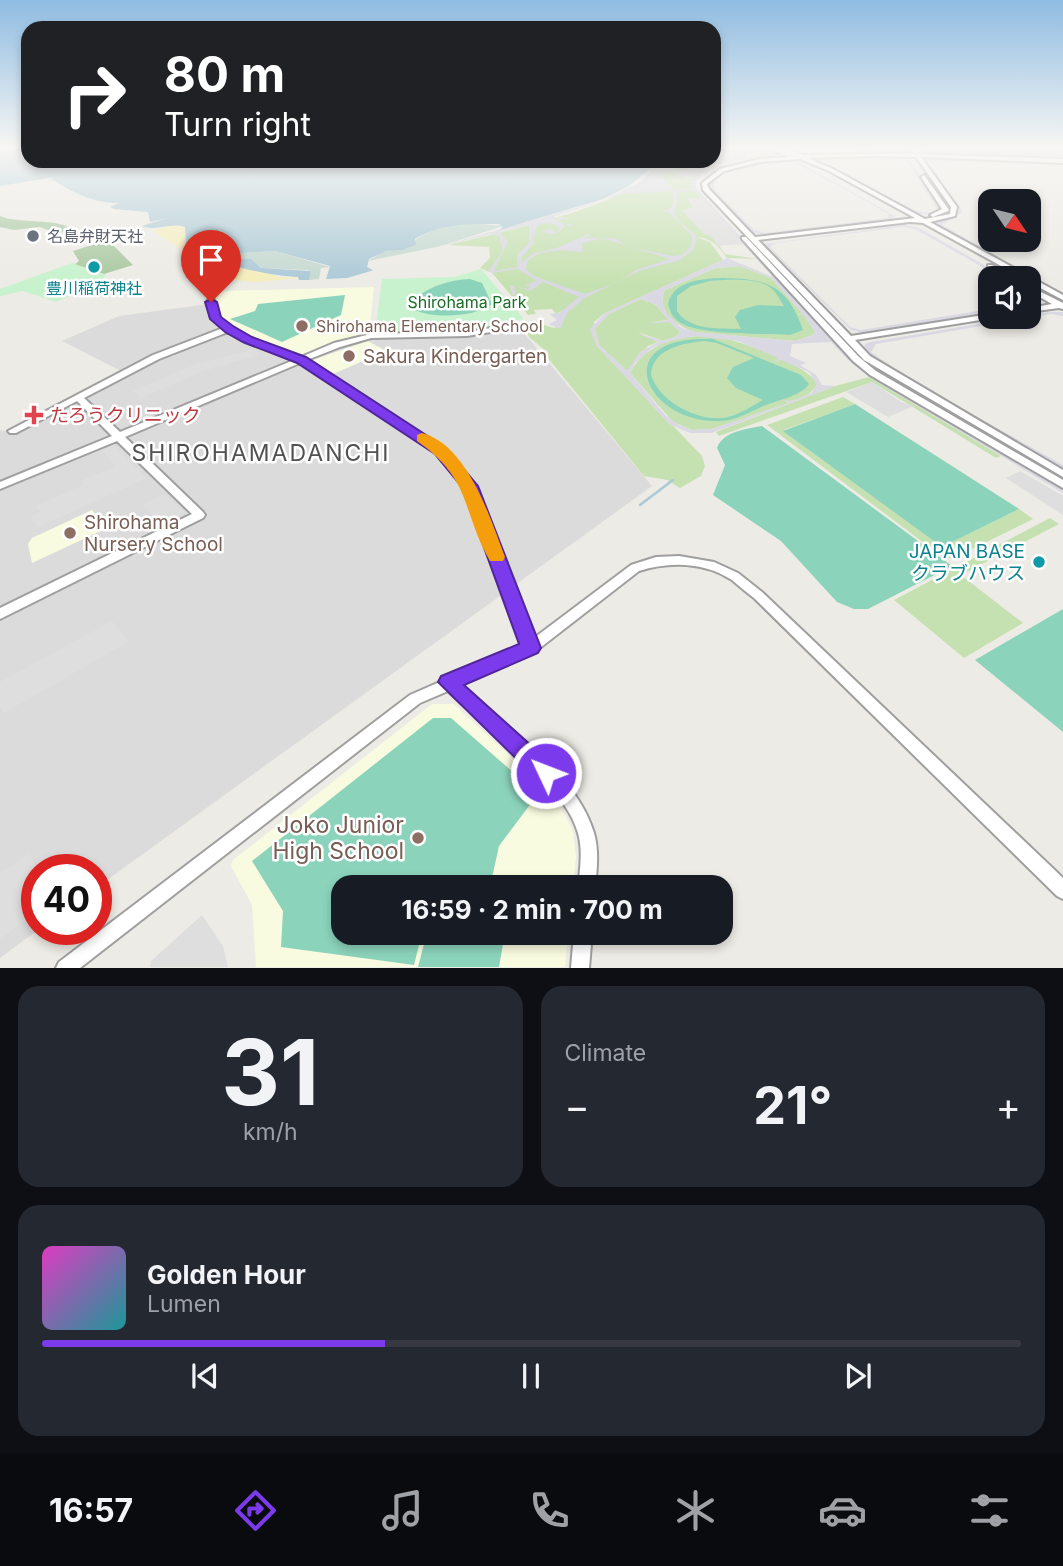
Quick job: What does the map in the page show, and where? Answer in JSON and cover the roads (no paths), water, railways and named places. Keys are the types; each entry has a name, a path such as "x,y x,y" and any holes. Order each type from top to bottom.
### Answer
{"street":[{"path":"704,194 873,373 1063,485"},
{"path":"710,194 867,358 1063,474"},
{"path":"868,194 1004,266"},
{"path":"747,240 917,220 938,215 946,210 936,194"},
{"path":"917,220 992,266"},
{"path":"1041,288 1062,303"},
{"path":"1041,293 1062,303"},
{"path":"211,302 216,319 229,329 247,340 302,360 441,451 470,486 531,648"},
{"path":"1041,307 1062,303"},
{"path":"839,340 978,318"},
{"path":"0,486 337,345 371,336 437,336 511,326"},
{"path":"13,432 156,357 229,329"},
{"path":"0,614 199,514 78,397"},
{"path":"65,968 415,699 448,682 531,648 635,568 656,561 679,560 710,565 734,576 758,595 1063,890"},
{"path":"448,682 565,790 585,831 589,853 588,875"},
{"path":"580,968 582,945"}],"water":[{"path":"80,194 613,194 499,230 503,227 499,224 477,224 435,230 415,239 416,245 402,250 386,251 369,259 367,267 373,270 347,278 326,279 330,266 275,251 222,254 234,259 251,259 261,268 311,271 309,280 224,263 186,244 185,227 142,226 167,218 150,222 148,212 114,209 110,207 119,203"}],"waterway":[{"path":"640,505 673,480"}],"place":[{"name":"名島弁財天社","path":"33,236"},
{"name":"豊川稲荷神社","path":"94,267"},
{"name":"Shirohama Elementary School","path":"302,326"},
{"name":"Sakura Kindergarten","path":"349,356"},
{"name":"たろうクリニック","path":"34,415"},
{"name":"Shirohama Nursery School","path":"70,533"},
{"name":"JAPAN BASE クラブハウス","path":"1039,562"},
{"name":"Joko Junior High School","path":"418,838"}],"district":[{"name":"SHIROHAMADANCHI","path":"261,453"}],"park label":[{"name":"Shirohama Park","path":"467,302"}]}
